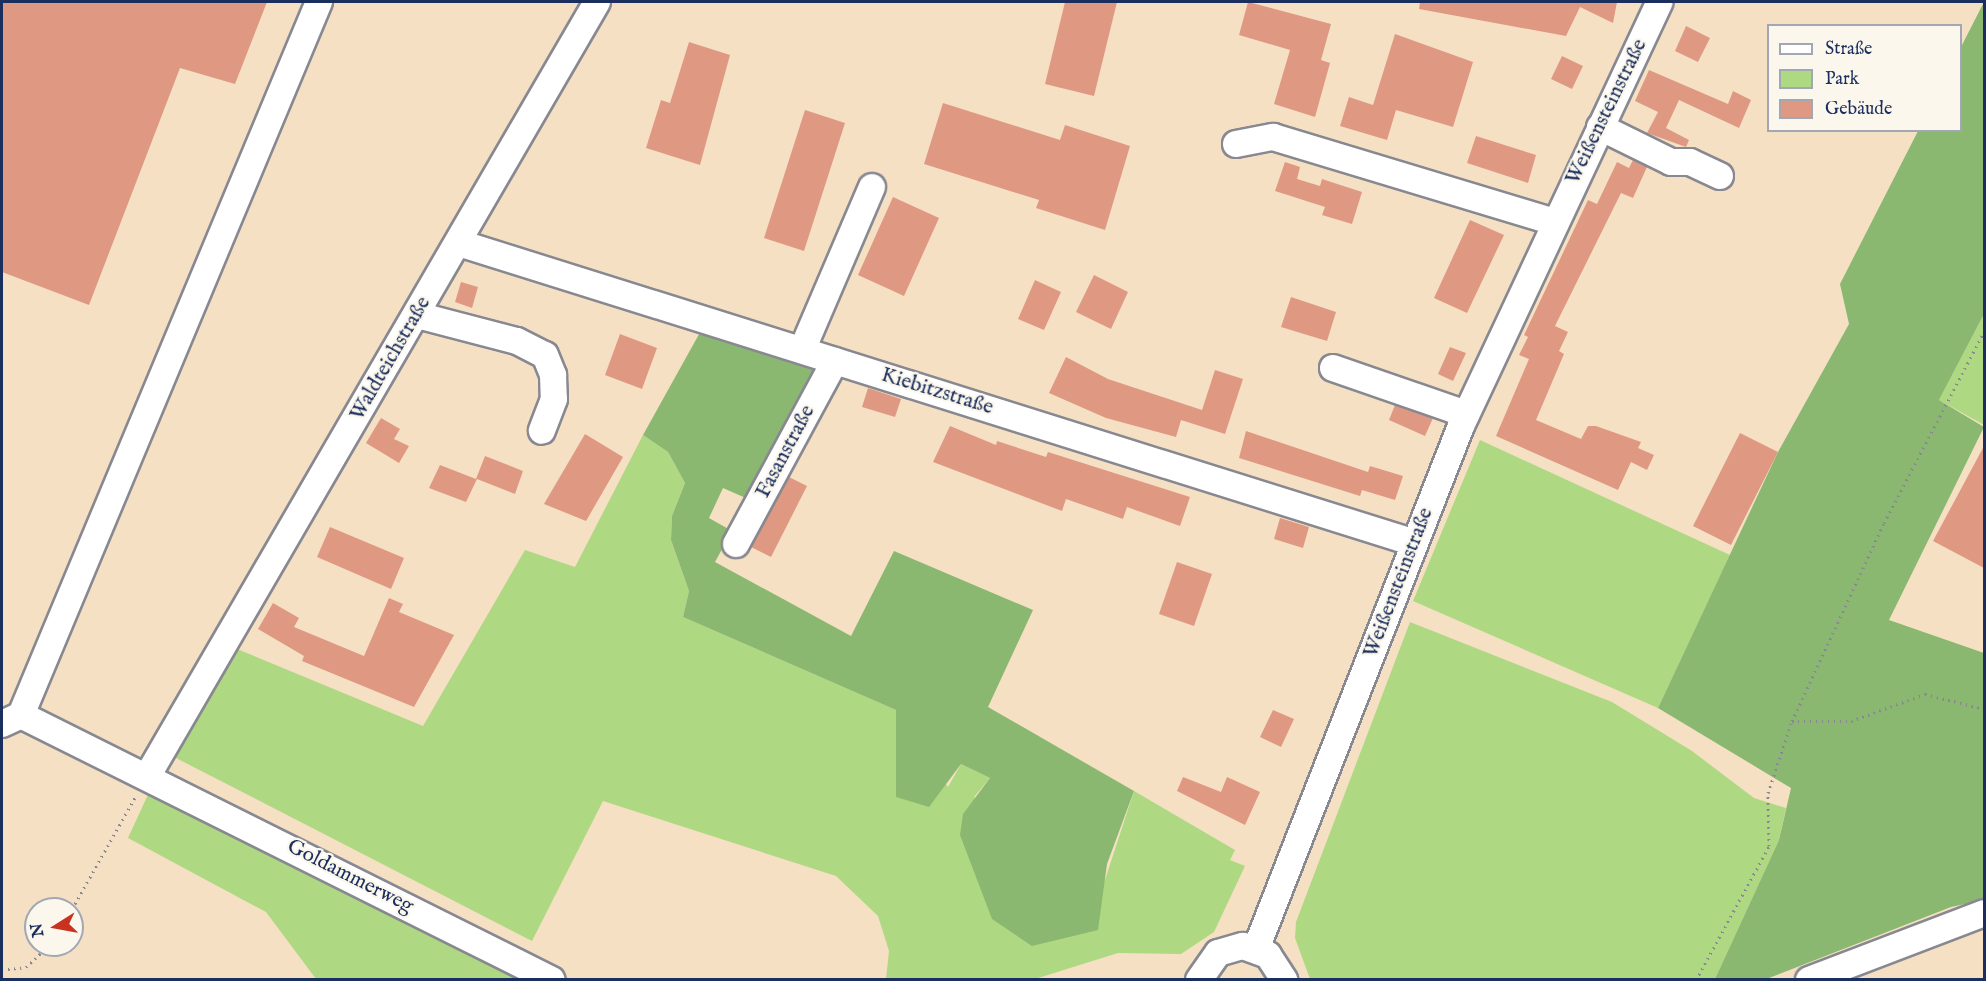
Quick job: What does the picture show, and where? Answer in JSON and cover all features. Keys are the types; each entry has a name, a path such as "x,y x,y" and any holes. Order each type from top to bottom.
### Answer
{"street":[{"path":"11,720 319,2"},
{"name":"Waldteichstraße","path":"148,775 597,2"},
{"name":"Weißensteinstraße","path":"1256,949 1466,414 1554,222 1660,2"},
{"path":"1600,127 1671,162 1690,162 1720,176"},
{"path":"1236,144 1273,137 1554,222"},
{"path":"803,348 872,187"},
{"name":"Kiebitzstraße","path":"459,243 803,348 835,361 1415,543"},
{"path":"417,315 517,341 545,355 553,375 554,399 542,431"},
{"name":"Fasanstraße","path":"736,544 835,361"},
{"path":"1333,368 1466,414"},
{"name":"Goldammerweg","path":"11,720 148,775 552,980"},
{"path":"1809,980 1984,913"},
{"path":"1199,980 1218,953 1256,949 1278,966 1284,980"}],"path":[{"path":"1696,980 1769,846 1768,793 1792,721 1884,523 1984,332"},
{"path":"1792,721 1851,721 1925,694 1984,709"},
{"path":"79,897 148,775"},
{"path":"8,969 26,967 37,957"}],"green space":[{"path":"1984,2 1984,314 1939,400 1984,427 1889,620 1984,653 1984,900 1951,907 1769,978 1715,979 1779,840 1791,788 1658,708 1778,452 1849,324 1840,284 1917,132 1962,132 1962,45"},
{"path":"1984,314 1984,425 1939,400"},
{"path":"703,327 819,365 748,499 723,488 709,518 732,531 715,562 851,636 894,551 1033,610 988,707 1134,791 1107,864 1098,930 1032,946 992,919 960,835 963,814 990,778 961,764 929,807 896,797 896,710 683,617 689,591 671,540 672,516 685,483 668,452 643,435"},
{"path":"643,435 668,452 685,483 672,516 671,540 689,591 683,617 896,710 948,787 961,764 990,778 974,797 1104,883 1134,791 1235,850 1230,860 1245,866 1214,932 1181,954 1118,953 1035,979 886,979 889,951 878,916 836,876 603,801 532,941 176,758 175,745 230,646 423,726 525,550 575,567"},
{"path":"1480,440 1730,555 1658,708 1413,601"},
{"path":"1410,622 1612,702 1692,751 1754,798 1786,808 1779,840 1715,979 1310,979 1295,938 1296,922"},
{"path":"151,788 529,979 316,979 266,912 128,838"}],"building":[{"path":"2,2 267,2 235,84 180,68 89,305 2,272"},
{"path":"1065,2 1117,2 1094,96 1045,84"},
{"path":"1248,2 1331,24 1321,60 1330,63 1315,117 1274,104 1290,50 1239,35"},
{"path":"1420,2 1617,2 1613,23 1580,7 1566,36 1419,9"},
{"path":"1686,26 1710,38 1698,62 1675,51"},
{"path":"1395,34 1473,62 1453,127 1396,110 1387,140 1340,126 1349,97 1373,105"},
{"path":"689,42 730,55 700,165 646,148 661,100 670,103"},
{"path":"1562,56 1583,66 1572,89 1551,79"},
{"path":"1649,70 1728,104 1733,91 1751,100 1739,128 1679,100 1666,128 1689,140 1686,147 1647,133 1658,112 1635,101"},
{"path":"943,103 1060,140 1065,125 1130,146 1105,230 1036,208 1039,200 924,164"},
{"path":"805,110 845,123 804,251 764,238"},
{"path":"1476,136 1536,155 1528,183 1467,163"},
{"path":"1633,160 1647,167 1633,198 1621,193 1555,326 1568,332 1559,351 1564,354 1536,420 1581,439 1588,426 1596,426 1641,442 1638,448 1654,455 1647,470 1631,462 1618,490 1496,436 1529,359 1519,355 1528,337 1524,335 1588,200 1597,204 1617,162 1629,168"},
{"path":"1285,162 1300,167 1297,179 1320,186 1322,179 1362,192 1352,224 1322,215 1325,207 1275,191"},
{"path":"893,197 939,218 904,296 858,275"},
{"path":"1470,220 1504,235 1467,313 1434,298"},
{"path":"1094,275 1128,292 1111,329 1076,312"},
{"path":"1035,280 1061,292 1044,330 1018,319"},
{"path":"461,282 478,287 472,308 455,302"},
{"path":"1291,297 1336,312 1327,341 1281,327"},
{"path":"620,334 657,348 642,389 605,375"},
{"path":"1450,347 1466,353 1453,381 1438,374"},
{"path":"1066,357 1108,379 1202,410 1215,370 1243,379 1225,434 1181,420 1176,437 1106,418 1049,393"},
{"path":"868,388 901,399 895,417 862,407"},
{"path":"1395,405 1433,418 1425,436 1389,420"},
{"path":"381,418 400,429 394,439 409,446 399,463 366,443"},
{"path":"950,426 996,445 997,441 1046,457 1048,452 1190,497 1180,526 1127,507 1123,519 1066,499 1062,511 933,462"},
{"path":"1246,431 1368,472 1370,466 1403,476 1395,500 1362,490 1360,496 1239,458"},
{"path":"1740,433 1778,452 1731,545 1693,526"},
{"path":"585,434 623,457 586,521 544,504"},
{"path":"1984,446 1984,568 1933,541"},
{"path":"485,456 523,471 515,494 477,479 466,502 429,488 440,465 476,479"},
{"path":"789,477 807,486 771,557 751,547"},
{"path":"1280,518 1309,527 1303,548 1274,539"},
{"path":"330,527 404,558 391,589 317,557"},
{"path":"1177,562 1212,574 1194,626 1159,614"},
{"path":"389,598 403,604 399,612 454,635 414,707 302,661 304,656 258,629 273,603 299,618 294,627 364,656"},
{"path":"1273,710 1294,719 1281,747 1260,737"},
{"path":"1183,777 1221,792 1227,777 1260,792 1245,825 1177,791"}]}
